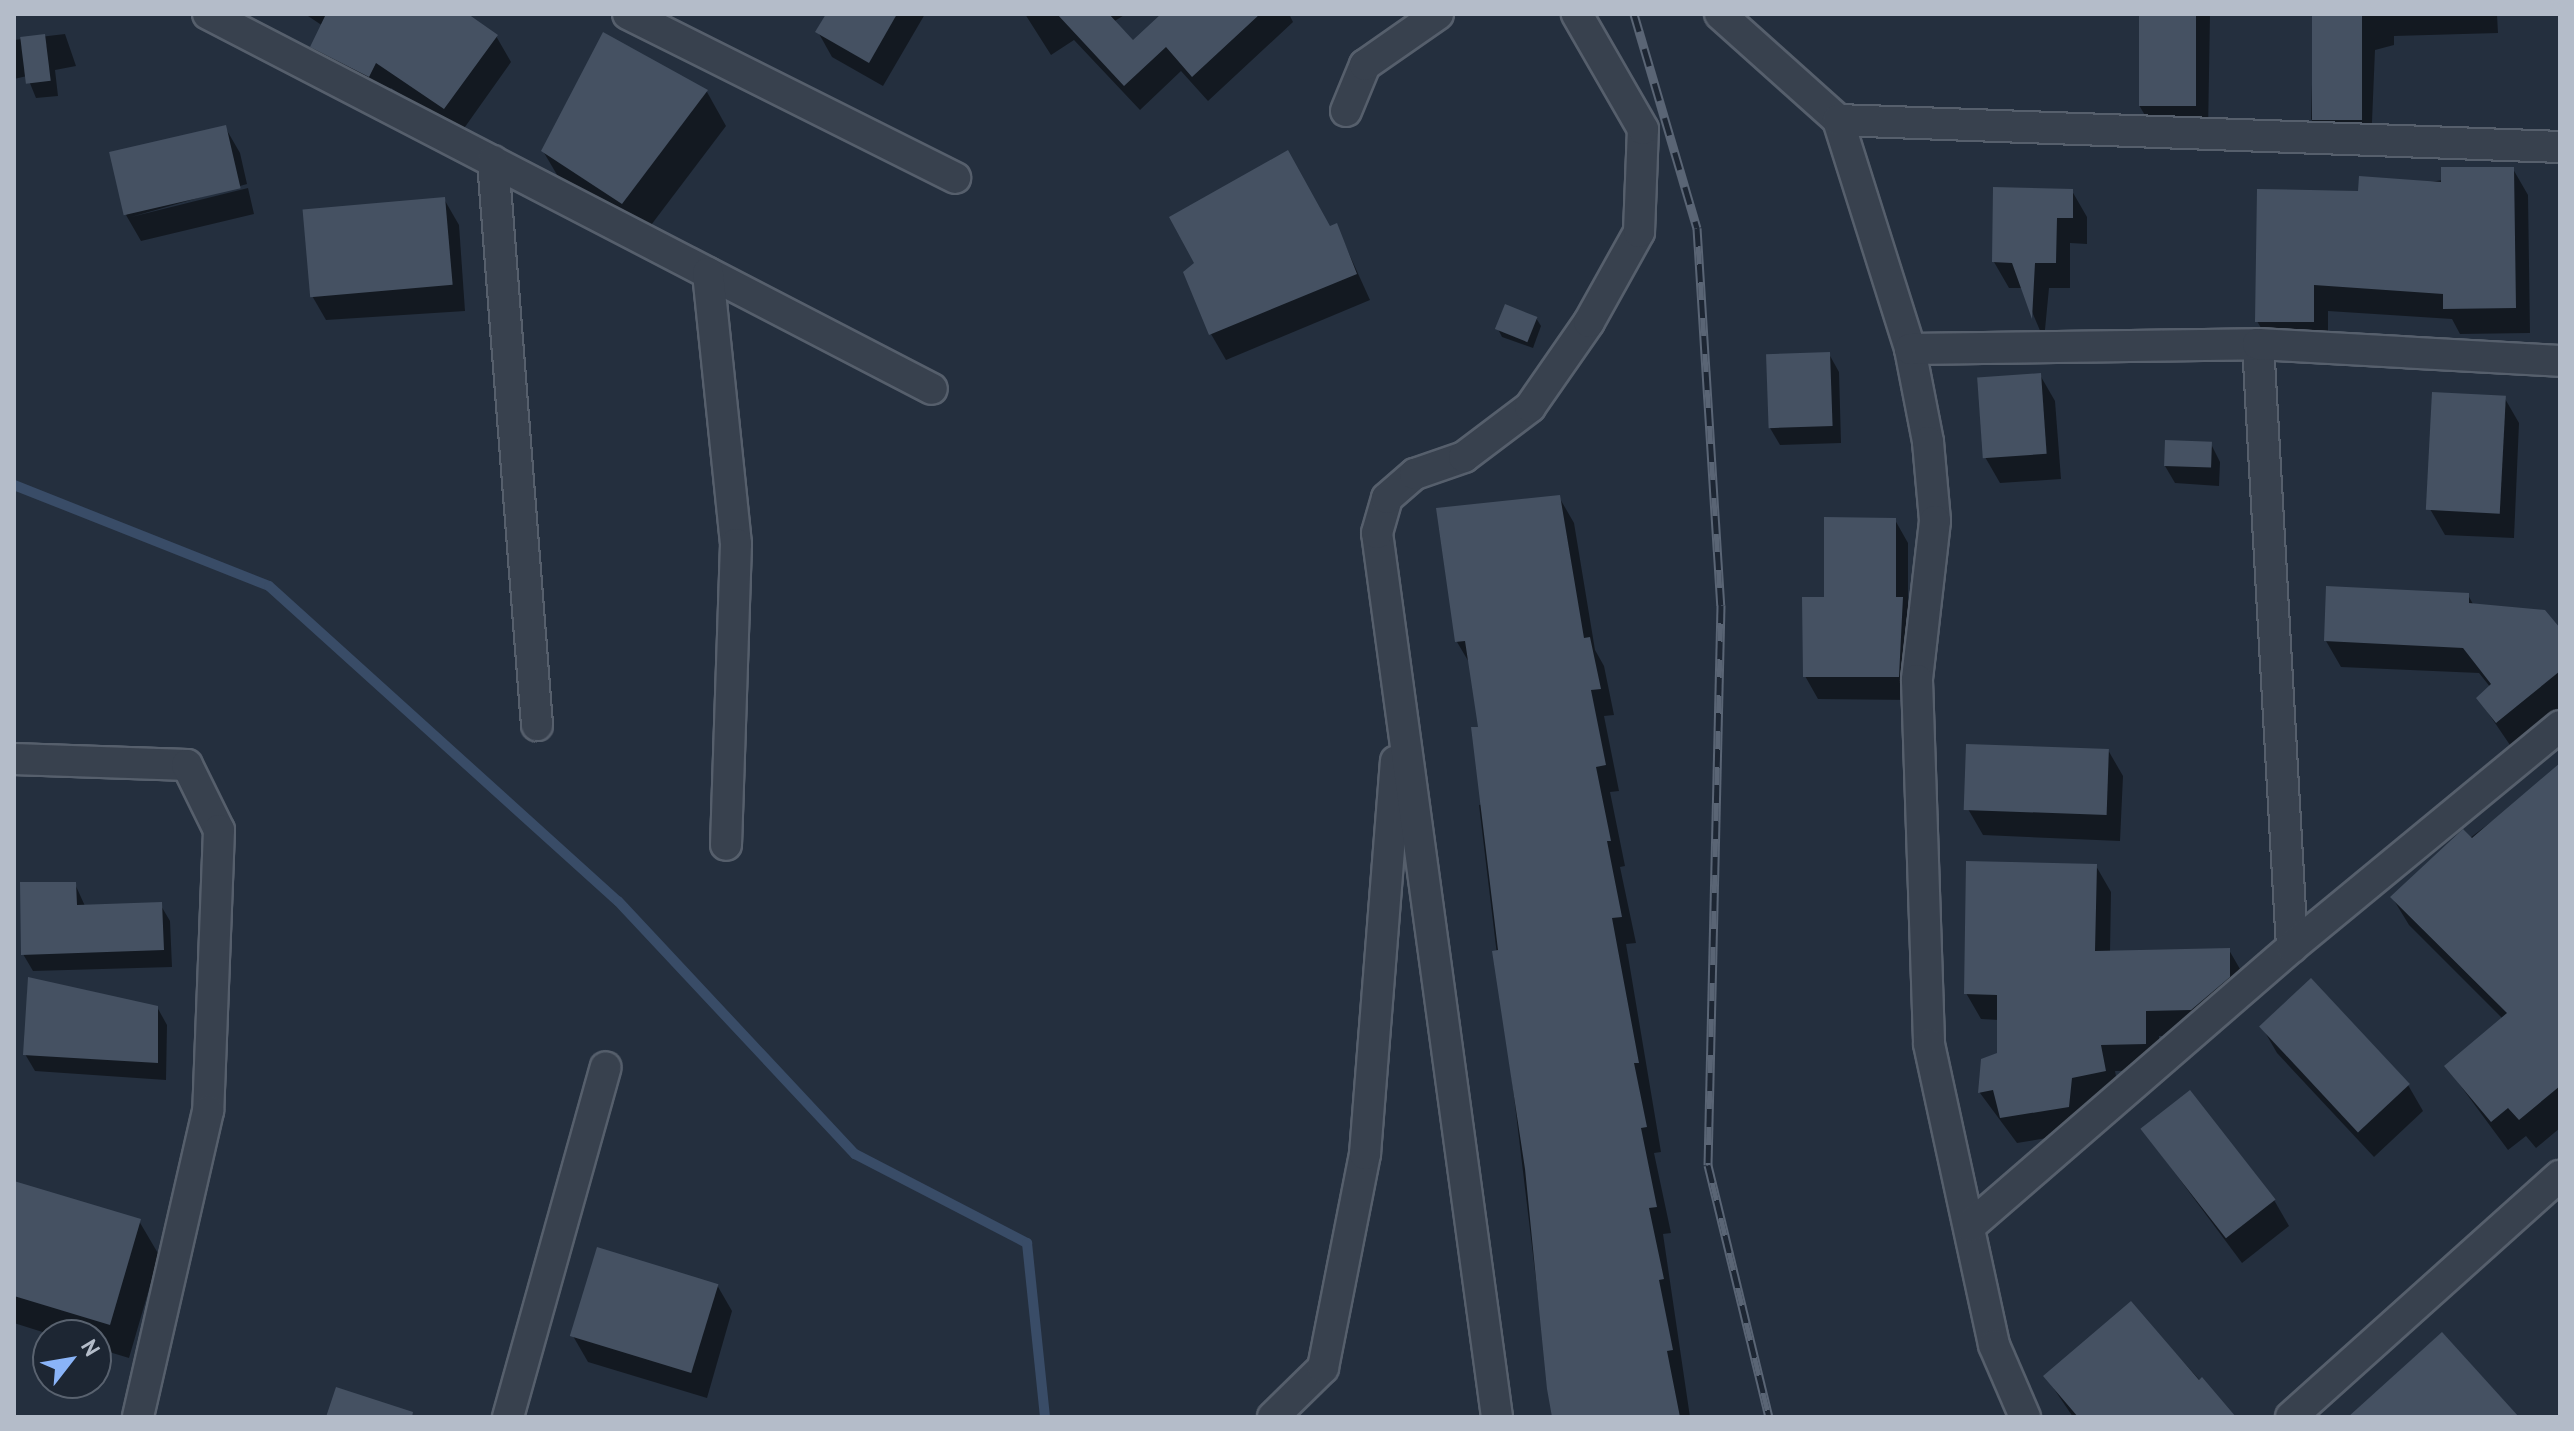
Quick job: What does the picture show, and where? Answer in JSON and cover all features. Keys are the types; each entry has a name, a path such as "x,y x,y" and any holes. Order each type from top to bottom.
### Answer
{"street":[{"path":"208,14 932,389"},
{"path":"628,14 955,178"},
{"path":"1346,111 1365,65 1438,14"},
{"path":"1497,1417 1377,533 1387,498 1415,474 1464,457 1530,407 1589,322 1639,232 1643,129 1577,14"},
{"path":"1720,14 1838,120 1910,349 1928,442 1935,521 1917,680 1929,1044 1994,1345 2025,1417"},
{"path":"1838,120 2560,147"},
{"path":"493,161 537,725"},
{"path":"708,273 736,544 726,845"},
{"path":"1910,349 2258,344 2560,361"},
{"path":"2258,344 2292,947"},
{"path":"1273,1417 1323,1368 1365,1154 1400,703"},
{"path":"1970,1226 2292,947 2560,726"},
{"path":"14,759 187,765 219,830 208,1111 138,1417"},
{"path":"508,1417 606,1067"},
{"path":"2291,1417 2560,1176"}],"building":[{"path":"326,14 468,14 498,35 444,109 376,63 369,77 310,47"},
{"path":"826,14 897,14 869,63 815,32"},
{"path":"1057,14 1109,14 1133,40 1161,14 1260,14 1192,77 1166,47 1124,86"},
{"path":"2139,14 2196,14 2196,106 2139,106"},
{"path":"2312,14 2362,14 2362,120 2312,120"},
{"path":"603,32 708,90 622,204 541,151"},
{"path":"45,34 51,81 26,84 20,37"},
{"path":"226,125 241,188 124,215 109,152"},
{"path":"1288,150 1330,226 1337,223 1357,274 1209,335 1183,272 1194,263 1169,217"},
{"path":"2441,167 2514,167 2516,308 2443,309 2443,294 2314,285 2314,322 2255,322 2257,189 2358,191 2359,176 2441,182"},
{"path":"1993,187 2073,189 2073,218 2057,218 2056,263 2035,263 2032,319 2012,263 1992,262"},
{"path":"445,197 453,285 310,297 303,209"},
{"path":"1505,304 1537,317 1527,342 1495,329"},
{"path":"1830,352 1833,426 1769,428 1766,354"},
{"path":"2041,373 2047,454 1983,458 1977,377"},
{"path":"2432,392 2506,396 2500,514 2426,510"},
{"path":"2165,440 2212,442 2211,468 2164,466"},
{"path":"1560,495 1584,638 1590,637 1601,689 1591,690 1606,765 1596,767 1622,917 1612,918 1639,1063 1634,1063 1647,1127 1641,1128 1657,1207 1649,1208 1664,1279 1659,1280 1673,1350 1667,1351 1680,1417 1552,1417 1547,1389 1525,1169 1492,951 1498,950 1471,727 1478,727 1465,641 1455,642 1436,508"},
{"path":"1824,517 1896,518 1896,597 1903,597 1899,677 1803,677 1802,597 1824,597"},
{"path":"2326,586 2469,593 2469,603 2545,610 2560,628 2560,671 2496,723 2476,698 2491,684 2463,648 2324,641"},
{"path":"1966,744 2109,749 2107,815 1964,810"},
{"path":"2560,763 2560,1086 2519,1120 2508,1108 2491,1122 2444,1066 2507,1013 2390,897 2463,829 2472,838"},
{"path":"1966,861 2097,864 2095,951 2230,948 2230,977 2191,1010 2146,1011 2146,1044 2101,1045 2106,1071 2072,1078 2069,1107 2000,1118 1993,1090 1978,1093 1981,1059 1997,1053 1997,995 1964,994"},
{"path":"20,882 76,882 77,905 162,902 164,950 21,955"},
{"path":"28,977 158,1006 158,1063 23,1055"},
{"path":"2311,978 2410,1084 2358,1132 2259,1026"},
{"path":"2190,1090 2276,1200 2226,1238 2140,1129"},
{"path":"14,1181 141,1219 112,1319 90,1319 14,1296"},
{"path":"597,1247 718,1284 691,1373 570,1336"},
{"path":"2131,1301 2199,1380 2202,1377 2236,1417 2078,1417 2043,1376"},
{"path":"2442,1332 2519,1417 2348,1417"},
{"path":"336,1387 413,1412 412,1417 326,1417"}],"waterway":[{"path":"14,485 269,586 618,901 855,1154 1027,1243 1045,1417"}],"railway":[{"path":"1634,14 1697,228 1721,605 1708,1165 1769,1417"}]}
